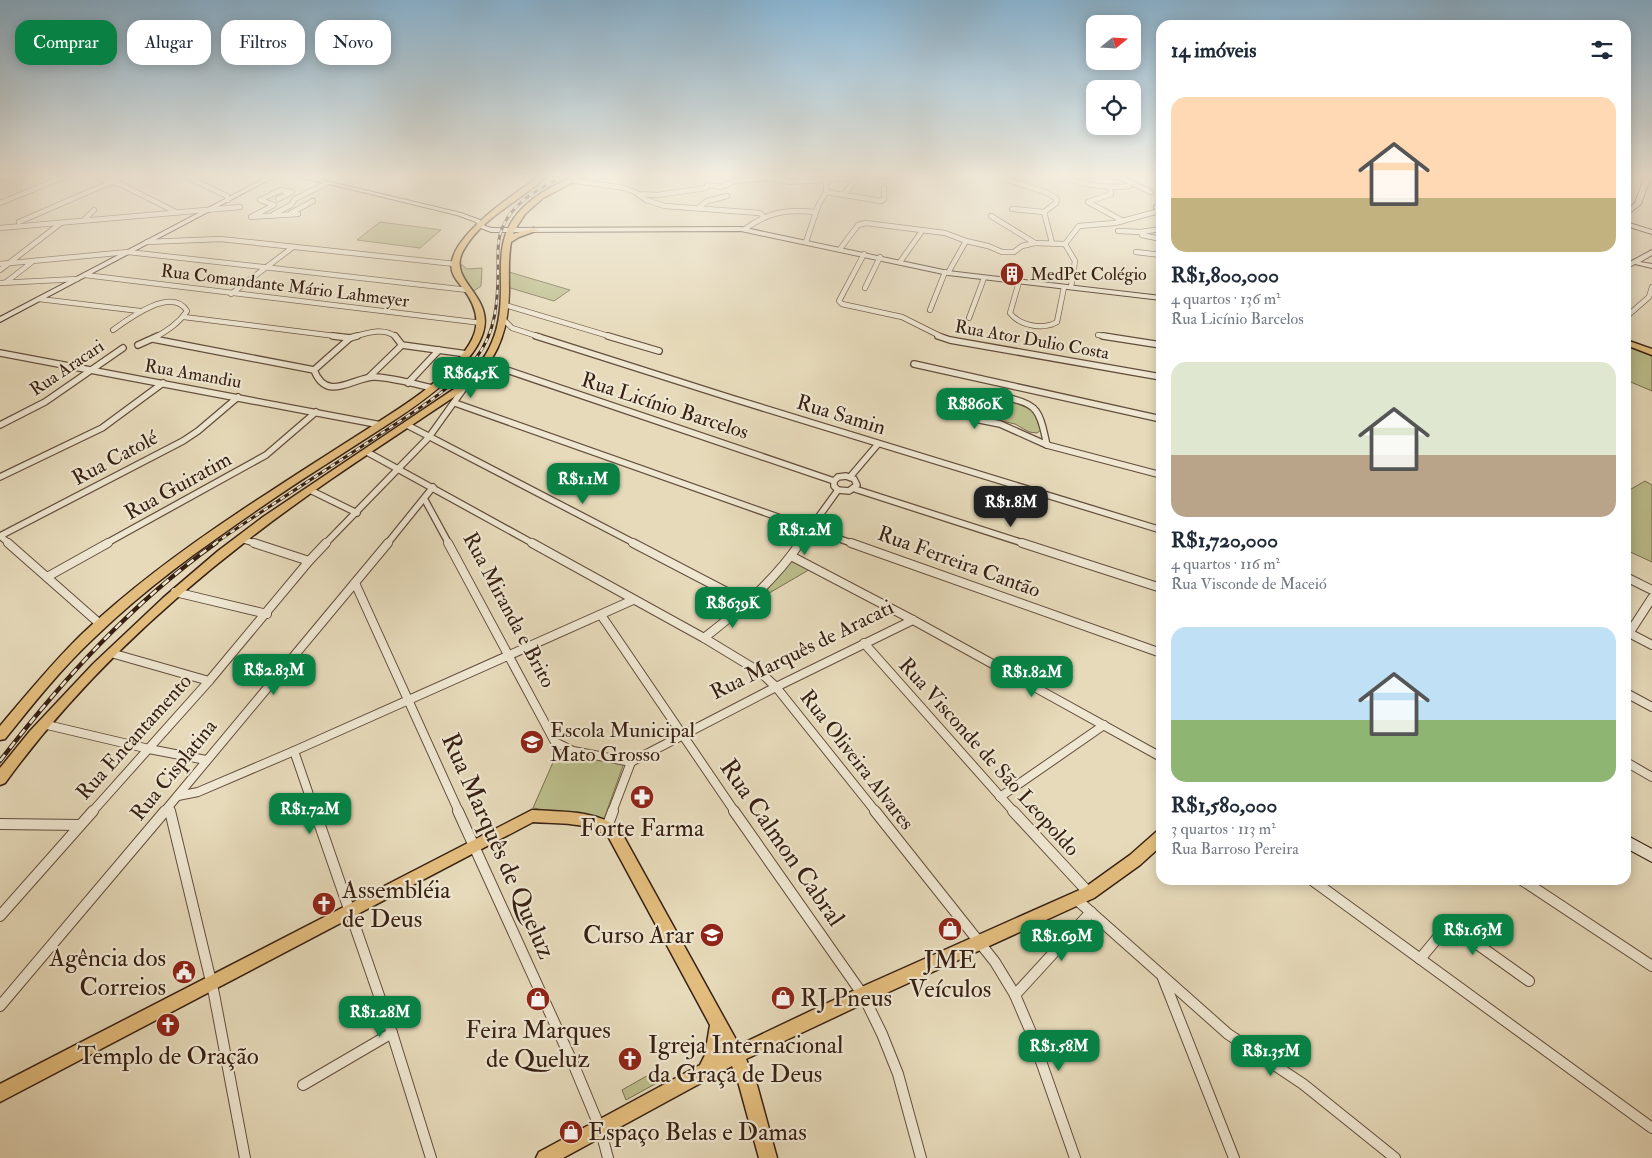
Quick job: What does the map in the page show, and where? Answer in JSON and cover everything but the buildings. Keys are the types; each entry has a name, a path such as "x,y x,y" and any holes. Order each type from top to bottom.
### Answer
{"main road":[{"path":"0,320 170,230"},
{"path":"0,735 100,624 157,576 206,539 381,425 433,388 451,372 467,354 478,337 482,323 480,309 456,272 455,264 458,255 475,230"},
{"path":"492,230 533,230"},
{"path":"508,240 516,234 534,230"},
{"path":"750,230 946,272 1156,297"},
{"path":"0,779 42,724 111,653 176,592 241,539 467,384 485,365 506,326 506,253 510,231"},
{"path":"1633,262 1652,252"},
{"path":"1633,262 1652,266"},
{"path":"1631,339 1652,347"},
{"path":"1631,344 1652,352"},
{"path":"0,1093 532,816 607,826 614,833 736,1055 748,1084 768,1158"},
{"path":"545,1158 736,1055 863,995 1083,896 1135,860 1156,841"},
{"path":"1631,844 1652,856"},
{"path":"719,1024 736,1051 756,1041 763,1042"},
{"path":"706,1071 713,1056 719,1024"}],"street":[{"path":"0,270 52,230"},
{"path":"806,242 810,230"},
{"path":"840,249 854,230"},
{"path":"915,230 950,234 966,241 988,246 999,252 1018,250 1025,245 1035,243 1064,244"},
{"path":"1014,230 1035,243"},
{"path":"1049,230 1052,243"},
{"path":"1064,244 1075,230"},
{"path":"1118,231 1142,232 1154,230"},
{"path":"900,262 922,231"},
{"path":"1142,232 1142,236 1156,238"},
{"path":"147,242 220,239 455,264"},
{"path":"930,310 946,272 966,241"},
{"path":"1019,282 1010,313 1012,317 1019,321 1043,325 1053,325 1057,322 1076,261 1064,244"},
{"path":"231,294 293,247"},
{"path":"0,264 128,252 264,269 468,290"},
{"path":"1136,252 1156,254"},
{"name":"Rua Ator Dulio Costa","path":"864,254 840,298 839,301 842,304 902,316 936,335 950,340 1156,377"},
{"path":"865,288 880,258"},
{"path":"2,284 32,261"},
{"name":"Rua Comandante Mário Lahmeyer","path":"85,275 482,323"},
{"path":"969,318 984,278"},
{"path":"2,284 77,279"},
{"path":"1631,313 1650,297 1652,287"},
{"path":"39,299 140,311"},
{"path":"113,330 140,311 159,305 180,304 184,306 187,311 184,317 152,339 138,345"},
{"path":"505,305 659,351"},
{"path":"184,317 350,338 371,332 391,333 400,338 402,345"},
{"name":"Rua Samin","path":"506,326 878,444 1156,528"},
{"path":"1098,335 1156,344"},
{"path":"314,370 350,338"},
{"path":"152,339 314,370"},
{"path":"402,345 467,354"},
{"path":"314,370 316,378 320,383 328,386 345,385 369,377 402,345"},
{"name":"Rua Aracari","path":"0,425 37,406 123,348"},
{"path":"408,383 439,350"},
{"name":"Rua Amandiu","path":"0,353 381,425"},
{"path":"914,364 1156,418"},
{"name":"Rua Licínio Barcelos","path":"485,365 495,366 834,482"},
{"path":"369,377 433,388"},
{"path":"0,477 102,428 164,384"},
{"path":"455,403 467,384"},
{"path":"1047,445 1036,412 1031,406 987,395 974,398 968,412 971,416 980,420 1000,424 1047,445 1156,474"},
{"name":"Rua Catolé","path":"0,536 183,441 198,431 238,397"},
{"name":"Rua Encantamento","path":"0,916 209,681 267,614 309,561 429,437 455,403"},
{"name":"Rua Ferreira Cantão","path":"455,403 1156,651"},
{"name":"Rua Guiratim","path":"47,577 266,455 316,412"},
{"path":"407,425 748,603"},
{"path":"850,476 878,444"},
{"name":"Rua Oliveira Alvares","path":"367,452 704,638 760,672 776,687 961,921 981,943 1015,995 1067,1131 1075,1158"},
{"path":"855,489 857,482 850,476 842,476 834,482 834,486 838,490 845,492 855,489 1156,586"},
{"name":"Rua Cisplatina","path":"0,1006 169,807 206,760 425,500 433,487"},
{"path":"310,490 357,513"},
{"path":"704,638 748,603 791,556 838,490"},
{"name":"Rua Miranda e Brito","path":"425,500 554,742 573,751 631,762"},
{"path":"0,536 100,624"},
{"path":"241,539 309,561"},
{"path":"791,556 913,620 1156,754"},
{"path":"1631,580 1652,590"},
{"name":"Rua Marquês de Queluz","path":"355,583 409,699 600,1128 608,1158"},
{"path":"176,592 267,614"},
{"path":"1631,628 1652,598"},
{"path":"178,796 198,792 294,752 633,600"},
{"name":"Rua Calmon Cabral","path":"601,615 682,736 837,955 863,995 882,1033 895,1066 921,1158"},
{"name":"Rua Marquês de Aracati","path":"631,762 776,687 913,620"},
{"path":"1631,636 1652,645"},
{"name":"Rua Visconde de São Leopoldo","path":"864,643 1000,797 1083,896 1091,912 1228,1034 1303,1084 1395,1158"},
{"path":"111,653 209,681"},
{"path":"1631,696 1652,707"},
{"path":"42,724 206,760"},
{"path":"1000,797 1104,725"},
{"path":"294,752 392,1033 431,1158"},
{"path":"607,826 631,762"},
{"path":"1631,765 1652,777"},
{"path":"169,807 212,982 245,1158"},
{"path":"0,824 80,825"},
{"path":"1319,885 1652,1128"},
{"path":"1530,885 1652,966"},
{"path":"1015,995 1091,912"},
{"path":"1420,958 1449,924 1529,981"},
{"path":"1163,978 1234,1158"},
{"path":"303,1085 392,1033"}],"green space":[{"path":"370,230 441,230 420,248 357,240"},
{"path":"461,264 467,269 482,268 481,286 474,291 461,273"},
{"path":"509,272 570,290 554,301 507,287"},
{"path":"1631,344 1652,352 1652,391 1631,382"},
{"path":"981,396 1026,405 1032,408 1041,430 1037,433 1029,432 1015,424 976,415 972,411"},
{"path":"1645,481 1652,485 1652,562 1631,552 1631,489"},
{"path":"793,558 812,568 759,599"},
{"path":"558,751 624,763 604,819 533,808"},
{"path":"659,1069 664,1079 626,1100 622,1090"}],"railway":[{"path":"214,544 421,407 467,369 483,348 492,327 497,293 498,243 502,230"},
{"path":"0,761 49,701 100,644 156,591 216,543"}],"place":[{"name":"MedPet Colégio","path":"1012,274"},
{"name":"Escola Municipal Mato Grosso","path":"532,742"},
{"name":"Forte Farma","path":"642,797"},
{"name":"Assembléia de Deus","path":"324,904"},
{"name":"JME Veículos","path":"950,929"},
{"name":"Curso Arar","path":"712,935"},
{"name":"Agência dos Correios","path":"184,972"},
{"name":"RJ Pneus","path":"783,998"},
{"name":"Feira Marques de Queluz","path":"538,999"},
{"name":"Templo de Oração","path":"168,1025"},
{"name":"Igreja Internacional da Graça de Deus","path":"630,1059"},
{"name":"Espaço Belas e Damas","path":"571,1132"}]}
